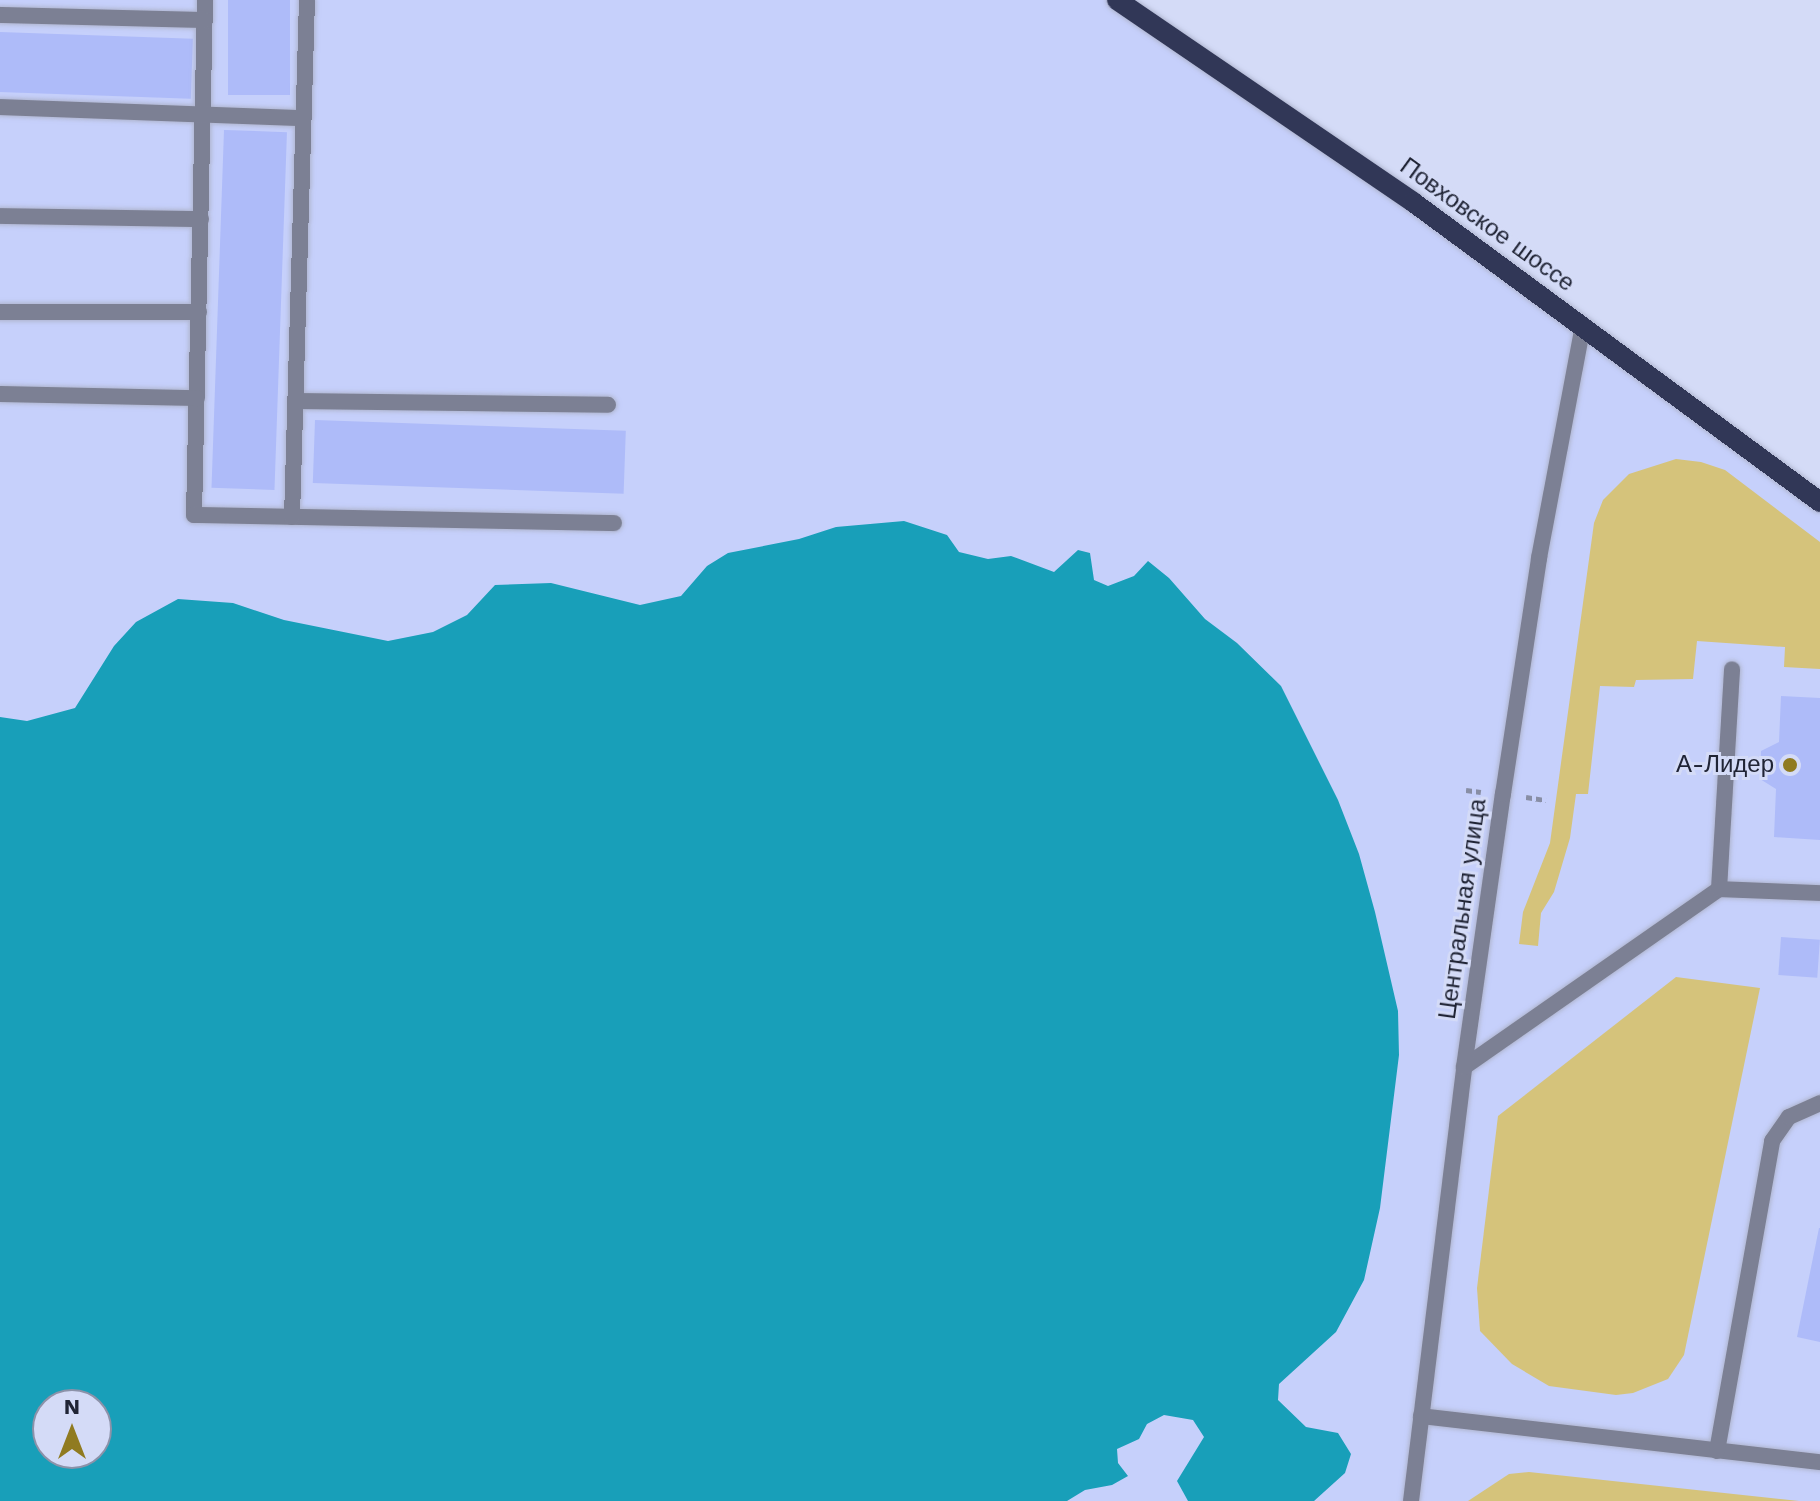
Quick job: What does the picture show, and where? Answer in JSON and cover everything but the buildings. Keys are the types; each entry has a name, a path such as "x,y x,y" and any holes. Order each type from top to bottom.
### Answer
{"main road":[{"name":"Повховское шоссе","path":"1117,0 1413,202 1820,502"}],"street":[{"path":"205,0 194,515 614,523"},
{"path":"292,517 307,0"},
{"path":"0,15 205,20"},
{"path":"0,107 303,118"},
{"path":"0,216 201,219"},
{"path":"0,312 199,312"},
{"name":"Центральная улица","path":"1411,1501 1464,1067 1539,558 1583,326"},
{"path":"0,394 197,398"},
{"path":"295,401 608,405"},
{"path":"1719,889 1732,669"},
{"path":"1464,1067 1719,889 1820,893"},
{"path":"1717,1451 1772,1141 1789,1117 1820,1103"},
{"path":"1421,1416 1820,1462"}],"shaded area":[{"path":"0,0 1117,0 1820,502 1820,1501 0,1501"},
{"path":"1676,459 1701,462 1725,470 1820,542 1820,669 1784,667 1785,647 1697,641 1693,679 1636,680 1634,687 1600,686 1588,794 1576,794 1570,838 1554,892 1541,913 1538,946 1519,944 1523,912 1550,843 1594,523 1603,500 1629,474"},
{"path":"904,521 947,535 959,552 988,559 1011,556 1054,572 1078,550 1090,553 1094,580 1108,586 1134,576 1148,561 1169,578 1205,619 1237,643 1281,686 1338,800 1359,854 1398,1011 1399,1055 1380,1208 1364,1280 1336,1332 1279,1384 1278,1400 1306,1427 1338,1433 1351,1454 1345,1473 1314,1501 1188,1501 1177,1481 1204,1437 1193,1420 1164,1415 1147,1424 1139,1439 1117,1449 1118,1463 1128,1476 1112,1485 1085,1490 1067,1501 0,1501 0,717 27,721 75,708 114,646 136,622 178,599 233,603 284,620 388,641 433,632 467,615 495,585 551,583 640,605 681,596 707,566 728,553 799,539 836,527"},
{"path":"1676,977 1760,988 1684,1355 1668,1379 1633,1393 1616,1395 1549,1386 1512,1364 1480,1331 1477,1288 1498,1116"},
{"path":"1529,1472 1799,1501 1468,1501 1509,1474"}],"place":[{"name":"А-Лидер","path":"1790,765"}]}
